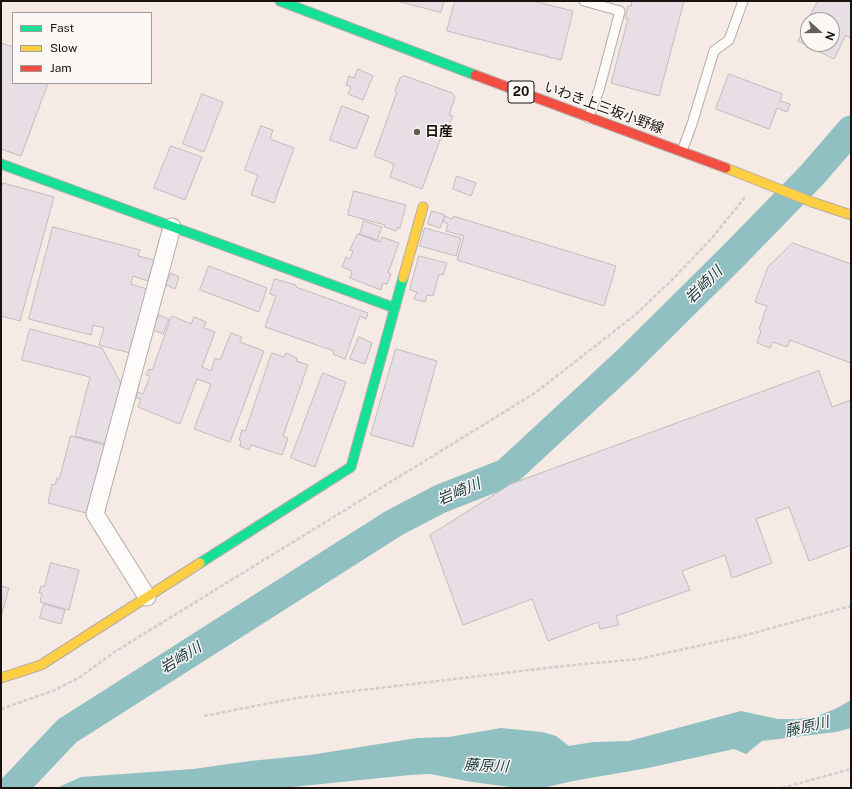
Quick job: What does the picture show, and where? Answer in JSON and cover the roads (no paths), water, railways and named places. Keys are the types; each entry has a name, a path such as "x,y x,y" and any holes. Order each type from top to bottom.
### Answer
{"street":[{"name":"いわき上三坂小野線","path":"280,1 588,118 682,151 812,202 851,215"},
{"path":"1,164 395,308"},
{"path":"1,678 42,665 351,467 423,207"},
{"path":"147,597 95,514 172,227"}],"lane":[{"path":"584,1 620,11 599,90 588,118"},
{"path":"682,151 692,124 714,51 729,40 743,1"}],"water":[{"name":"藤原川","path":"851,700 851,728 836,732 762,741 746,754 734,749 648,768 547,787 510,787 430,774 282,788 52,788 59,787 81,777 193,769 310,755 417,738 449,737 501,728 542,732 556,736 569,746 593,742 629,741 741,711 778,719 815,717 837,708"}],"waterway":[{"name":"岩崎川","path":"13,788 67,731 394,523 440,499 506,473 626,362 735,254 812,175 851,130"}],"place":[{"name":"日産","path":"417,132"}]}
